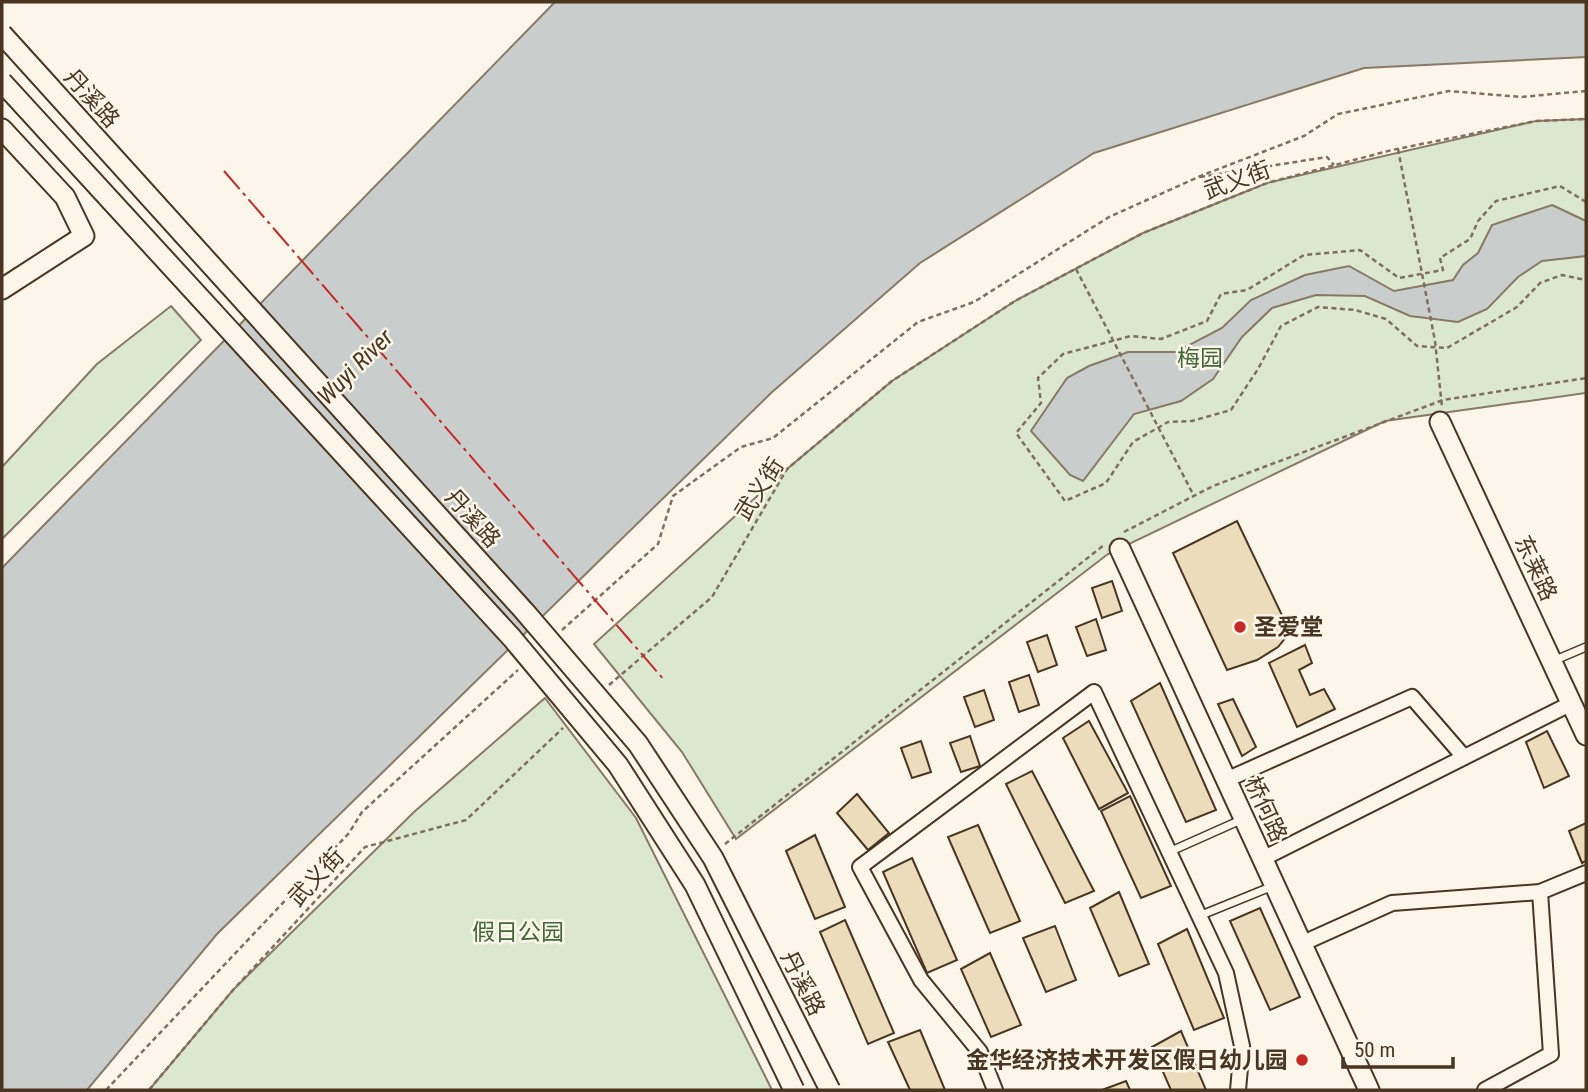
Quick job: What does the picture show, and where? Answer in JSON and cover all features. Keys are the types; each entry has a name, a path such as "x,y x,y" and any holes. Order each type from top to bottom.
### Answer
{"main road":[{"name":"丹溪路","path":"2,34 525,612 638,744 713,858 830,1090"},
{"path":"2,82 512,638 618,765 695,886 794,1090"},
{"path":"2,128 65,197 84,236 2,289"},
{"name":"东莱路","path":"1440,422 1586,735"},
{"name":"桥何路","path":"1120,549 1368,1090"}],"street":[{"path":"995,1090 980,1052 921,979 860,867 1094,692 1226,973 1242,1046 1238,1090"},
{"path":"1226,780 1412,697 1464,757"},
{"path":"1262,859 1572,703"},
{"path":"1301,944 1392,903 1540,892 1586,873"},
{"path":"1485,1090 1506,1085 1551,1054 1540,892"}],"lane":[{"path":"1552,661 1586,647"},
{"path":"1169,852 1244,819"},
{"path":"1199,916 1274,885"}],"path":[{"path":"556,636 658,544 673,496 741,447 773,439 918,322 974,302 1085,235 1109,216 1198,177 1304,136 1338,114 1449,91 1521,97 1586,91"},
{"name":"武义街","path":"602,691 712,597 787,469 892,381 1015,301 1143,233 1242,193 1398,149 1536,121 1586,119"},
{"path":"1398,149 1436,347 1443,400 1440,422"},
{"path":"1198,177 1214,177 1327,157 1334,166"},
{"path":"1586,202 1560,186 1496,201 1478,221 1470,239 1440,258 1443,271 1399,278 1360,250 1304,256 1247,290 1222,294 1207,321 1161,339 1131,336 1063,354 1038,378 1041,403 1016,433 1065,501 1106,483 1133,442 1168,422 1192,421 1231,410 1258,369 1281,326 1318,307 1355,310 1387,319 1417,346 1447,348 1517,307 1540,283 1562,275 1586,280"},
{"path":"1076,269 1194,496"},
{"path":"106,1090 349,833 362,812 526,663"},
{"name":"武义街","path":"149,1090 233,990 365,846 466,820 563,728"}],"green space":[{"name":"梅园","path":"1586,119 1586,393 1385,421 1108,554 736,839 682,752 594,644 787,469 892,381 1015,301 1143,233 1267,183 1536,121"},
{"path":"171,306 201,340 2,539 2,467 97,364"},
{"name":"假日公园","path":"545,698 636,818 772,1090 149,1090 233,990 414,812"}],"water":[{"name":"Wuyi River","path":"555,2 1586,2 1586,57 1364,68 1094,153 920,263 771,393 217,934 87,1090 2,1090 2,568"},
{"path":"1552,205 1586,221 1586,256 1542,261 1518,277 1487,309 1458,322 1410,316 1365,296 1316,295 1272,308 1242,337 1213,379 1181,401 1134,414 1083,481 1070,475 1031,431 1067,378 1089,366 1128,352 1176,352 1222,328 1251,300 1305,275 1349,266 1394,291 1453,280 1463,265 1478,253 1492,225"}],"building":[{"path":"1237,521 1290,632 1278,647 1257,660 1227,670 1173,553"},
{"path":"1112,581 1122,611 1102,618 1092,588"},
{"path":"1096,619 1106,650 1087,656 1076,627"},
{"path":"1047,635 1057,665 1038,672 1027,642"},
{"path":"1305,645 1312,663 1299,670 1310,695 1324,689 1335,709 1297,727 1269,663"},
{"path":"1029,675 1039,705 1019,712 1009,682"},
{"path":"1160,683 1216,810 1186,822 1131,701"},
{"path":"984,690 994,720 975,727 964,697"},
{"path":"1233,699 1256,747 1242,756 1218,704"},
{"path":"1089,721 1128,793 1099,809 1063,738"},
{"path":"1547,731 1569,776 1544,788 1526,742"},
{"path":"970,736 980,766 961,772 950,743"},
{"path":"921,741 931,772 912,778 901,748"},
{"path":"1032,771 1094,891 1065,903 1006,784"},
{"path":"857,794 889,833 868,850 837,813"},
{"path":"1130,796 1171,886 1141,898 1101,811"},
{"path":"1586,823 1586,861 1582,863 1569,831"},
{"path":"978,825 1020,921 990,933 948,837"},
{"path":"815,835 845,907 815,919 786,851"},
{"path":"912,858 957,960 927,973 883,872"},
{"path":"1119,892 1149,964 1119,976 1090,908"},
{"path":"1260,908 1300,997 1270,1010 1230,921"},
{"path":"845,920 894,1033 868,1044 820,932"},
{"path":"1055,926 1076,980 1046,992 1023,938"},
{"path":"1187,929 1224,1018 1194,1030 1158,944"},
{"path":"990,953 1021,1025 991,1037 961,969"},
{"path":"920,1030 945,1090 910,1090 888,1042"},
{"path":"1181,1031 1206,1090 1171,1090 1152,1047"},
{"path":"1126,1081 1130,1090 1102,1090"}],"power":[{"path":"224,171 665,681"}],"place":[{"name":"圣爱堂","path":"1240,627"},
{"name":"金华经济技术开发区假日幼儿园","path":"1302,1060"}]}
